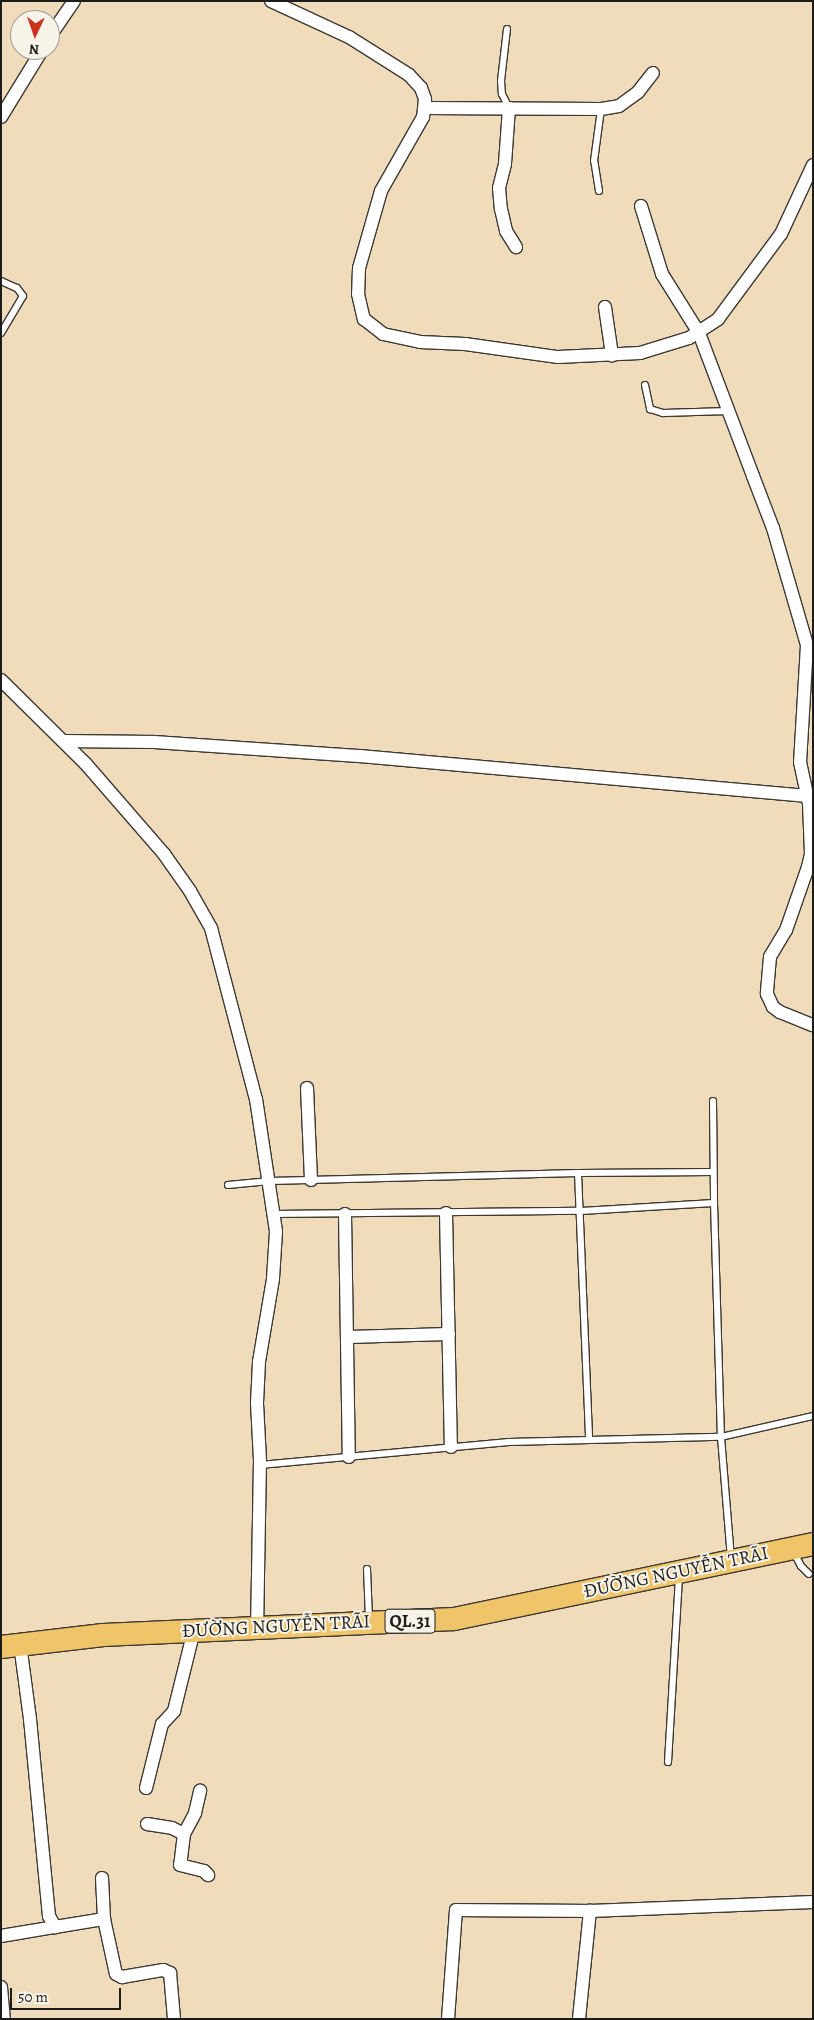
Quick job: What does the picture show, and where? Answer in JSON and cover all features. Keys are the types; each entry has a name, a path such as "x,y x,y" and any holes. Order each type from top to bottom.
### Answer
{"highway":[{"name":"ĐƯỜNG NGUYỄN TRÃI","path":"11,1645 103,1635 454,1619 802,1546"}],"street":[{"path":"60,21 74,1"},
{"path":"271,1 349,37 409,75 421,88 425,108 422,117 381,191 359,268 358,294 364,319 383,334 420,342 465,344 558,357 640,353 699,333 718,319 780,234 813,165"},
{"path":"1,117 36,60"},
{"path":"425,108 601,110 619,106 638,92 653,73"},
{"path":"509,108 505,164 499,188 506,231 516,247"},
{"path":"641,206 662,274 699,333 775,537 807,644 810,677 800,745 811,836 808,867 786,930 770,956 767,994 773,1007 780,1012 813,1026"},
{"path":"605,307 612,355"},
{"path":"1,680 64,741 164,854 190,891 210,928 256,1099 270,1181 276,1232 272,1279 258,1370 256,1403 260,1465 257,1627"},
{"path":"64,741 153,742 360,756 807,796"},
{"path":"307,1088 311,1180"},
{"path":"446,1213 451,1447"},
{"path":"345,1214 349,1457"},
{"path":"347,1337 449,1334"},
{"path":"146,1788 162,1724 174,1710 194,1630"},
{"path":"11,1645 30,1719 49,1916 55,1926"},
{"path":"200,1791 195,1813 184,1834 180,1865 204,1870 208,1875"},
{"path":"147,1824 172,1828 184,1834"},
{"path":"102,1878 104,1919 116,1974 122,1977 163,1970 170,1974 174,2019"},
{"path":"448,2019 456,1910 590,1911 813,1902"},
{"path":"579,2019 590,1911"},
{"path":"1,1936 104,1919"},
{"path":"1,1987 4,2019"}],"lane":[{"path":"507,29 501,81 502,94 509,108"},
{"path":"600,191 594,161 601,110"},
{"path":"1,281 17,288 22,292 23,296 1,333"},
{"path":"645,385 650,409 663,412 728,411"},
{"path":"713,1101 720,1437 731,1561"},
{"path":"228,1185 270,1181 578,1173 713,1172"},
{"path":"578,1173 581,1211 588,1440"},
{"path":"274,1214 581,1211 714,1203"},
{"path":"260,1465 509,1442 720,1437 813,1416"},
{"path":"802,1546 801,1566 809,1574"},
{"path":"368,1569 369,1622"},
{"path":"668,1762 680,1572"}]}
